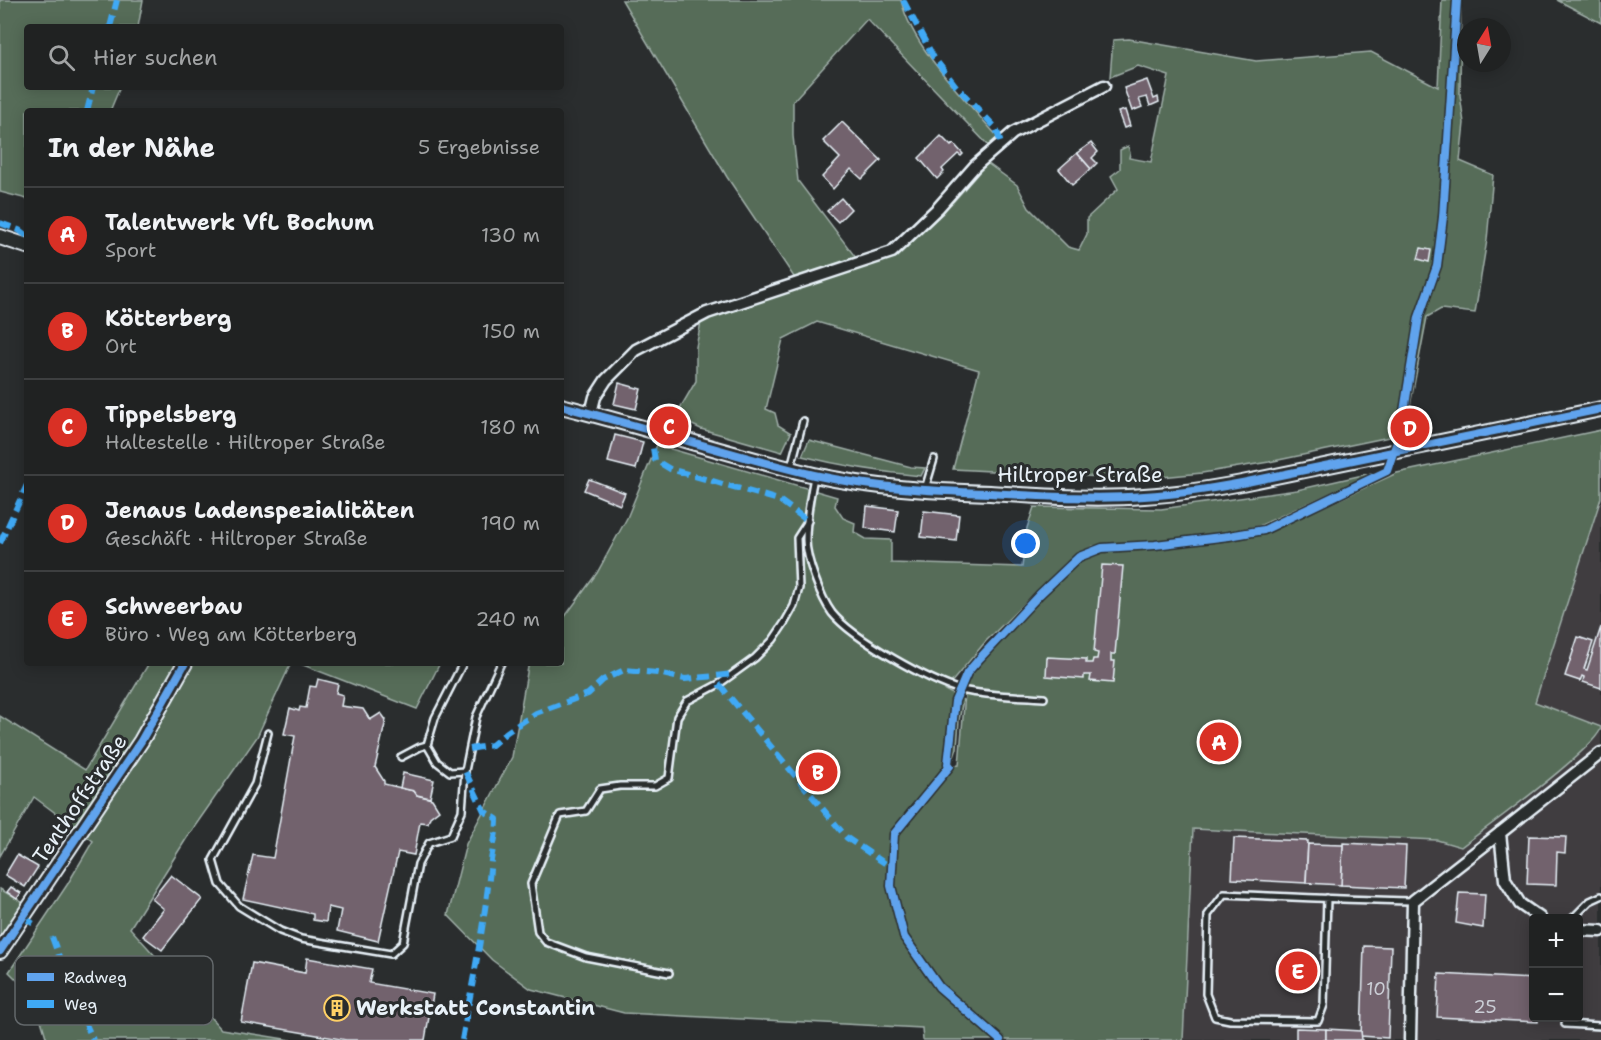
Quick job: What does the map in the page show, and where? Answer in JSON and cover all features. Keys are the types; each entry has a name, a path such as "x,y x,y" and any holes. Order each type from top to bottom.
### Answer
{"street":[{"path":"591,413 595,397 606,380 636,350 707,313 892,252 938,208 975,166 1013,133 1104,86"},
{"path":"0,237 24,245"},
{"name":"Hiltroper Straße","path":"564,407 814,475 896,489 1043,496 1142,496 1191,492 1266,479 1601,409"},
{"name":"Tenthoffstraße","path":"0,951 141,741 183,666"},
{"path":"1410,1040 1413,901 1601,753"},
{"path":"1500,833 1505,880 1520,904 1534,914"},
{"path":"1583,930 1601,931"}],"lane":[{"path":"791,469 803,421"},
{"path":"924,491 934,459"},
{"path":"814,475 806,541 812,572 832,613 867,643 920,672 959,689 979,693 1044,698"},
{"path":"669,973 586,957 546,942 538,932 531,884 560,815 586,811 600,789 620,786 655,786 669,778 677,717 687,701 727,679 755,658 773,640 794,606 799,588 797,538 808,521"},
{"path":"461,666 435,718 427,746 437,762 450,772 465,771"},
{"path":"268,733 255,784 213,860 220,884 239,906 279,931 301,939 391,954 403,943 418,864 429,843 451,836 457,826 462,811 465,771 476,717 500,666"},
{"path":"401,757 420,747 427,746"},
{"path":"1327,898 1324,1005 1318,1021 1230,1020 1215,1017 1206,994 1208,915 1224,894 1413,901"},
{"path":"1577,914 1590,902 1601,896"},
{"path":"1565,1022 1565,1024 1601,1026"}],"shaded area":[{"path":"1601,498 1601,727 1535,703"},
{"path":"1601,731 1601,1040 1183,1040 1193,829 1437,840 1461,847 1566,766"}],"green space":[{"path":"0,0 143,0 139,24 24,24 24,90 119,90 111,108 24,108 24,198 0,192"},
{"path":"622,0 901,0 907,18 928,55 998,137 990,147 867,19 793,101 793,136 798,181 856,258 890,248 896,253 954,201 987,163 1017,185 1029,208 1068,247 1079,250 1087,234 1087,218 1118,189 1111,176 1120,169 1120,150 1128,146 1129,158 1151,162 1169,76 1138,66 1110,77 1113,40 1129,39 1256,61 1371,52 1438,87 1442,0 1461,0 1461,18 1457,18 1457,72 1460,72 1460,95 1464,123 1460,161 1493,175 1487,240 1475,313 1441,309 1427,317 1405,432 1395,430 1389,437 1269,462 1202,473 1141,479 953,469 979,370 817,322 783,339 766,409 775,413 778,425 791,433 782,452 701,429 675,417 696,381 696,347 702,317 787,290 794,277 727,177"},
{"path":"1557,0 1601,0 1601,23"},
{"path":"1601,430 1601,498 1535,702 1601,727 1596,737 1562,769 1461,847 1437,840 1193,829 1183,1040 923,1040 922,1028 624,1013 531,989 492,960 448,915 466,844 512,757 528,667 564,666 564,618 597,573 627,518 657,445 837,497 835,506 843,518 855,523 854,532 866,539 891,540 891,563 1022,567 1027,528 1034,507 1161,509 1297,490 1376,472 1259,526 1196,538 1093,546 1066,563 986,641 945,690 963,700 957,748 951,766 959,765 966,682 974,670 1055,584 1082,559 1103,550 1155,548 1230,540 1265,533 1397,473"},
{"path":"809,440 911,467 925,468 921,476 861,468 802,456"},
{"path":"147,666 290,666 257,737 188,836 130,928 155,956 20,956 93,841 34,797 0,856 0,716 85,770"},
{"path":"306,666 438,666 417,709"},
{"path":"0,889 25,904 0,941"},
{"path":"15,963 15,978 9,972"},
{"path":"213,1020 221,1029 291,1040 47,1040 42,1025 213,1025"}],"building":[{"path":"1147,80 1154,99 1158,97 1159,102 1150,106 1147,97 1139,99 1142,107 1132,111 1124,88"},
{"path":"1125,110 1130,126 1124,128 1118,112"},
{"path":"842,122 881,160 862,179 851,169 833,189 822,177 840,158 823,141"},
{"path":"941,136 951,146 954,144 963,154 961,156 958,154 942,169 944,172 937,179 919,158"},
{"path":"1091,143 1098,152 1092,158 1097,163 1091,169 1077,153"},
{"path":"1077,153 1091,169 1072,185 1059,169"},
{"path":"841,198 851,209 838,222 827,211"},
{"path":"1421,248 1431,250 1429,262 1418,259"},
{"path":"619,383 641,389 636,409 614,404"},
{"path":"615,435 643,442 636,469 608,462"},
{"path":"589,479 625,493 620,505 584,490"},
{"path":"867,506 898,510 895,532 865,528"},
{"path":"924,511 959,515 956,541 921,537"},
{"path":"1102,565 1123,566 1115,654 1111,654 1111,661 1115,661 1113,683 1090,681 1091,675 1084,675 1084,679 1046,676 1047,657 1086,659 1086,663 1092,663 1093,659 1097,659 1098,653 1094,652"},
{"path":"1601,627 1601,688 1583,682 1584,677 1582,676 1580,681 1565,676 1578,637 1593,642 1584,669 1587,670"},
{"path":"318,679 338,684 336,693 343,695 341,706 363,709 370,720 381,713 386,720 375,767 384,784 414,791 417,795 432,799 439,810 430,817 428,823 420,822 414,855 398,852 378,941 337,931 341,910 328,907 326,922 313,920 313,914 243,899 253,855 273,858 295,736 284,734 290,708 299,711 300,707 306,708 310,686 316,687"},
{"path":"403,773 434,780 430,798 400,788"},
{"path":"1529,836 1566,837 1565,853 1557,852 1556,885 1527,884"},
{"path":"1234,838 1308,841 1306,883 1232,879"},
{"path":"1343,843 1406,846 1404,888 1341,885"},
{"path":"1308,844 1343,845 1341,885 1306,883"},
{"path":"17,855 38,867 25,887 5,875"},
{"path":"171,875 202,899 162,950 143,936 164,909 152,899"},
{"path":"11,887 21,893 17,899 7,892"},
{"path":"1459,893 1485,894 1483,928 1456,923"},
{"path":"1364,946 1391,947 1388,1038 1361,1036"},
{"name":"Werkstatt Constantin","path":"307,958 372,969 369,983 433,994 425,1040 346,1040 241,1022 252,963 305,973"},
{"path":"1439,974 1529,979 1529,1022 1437,1017"},
{"path":"1296,1028 1326,1029 1326,1040 1296,1040"},
{"path":"1326,1029 1361,1031 1362,1040 1326,1040"}],"marked path":[{"path":"111,24 117,0"},
{"path":"903,0 934,58 956,86 996,128 1001,144"},
{"path":"88,108 92,90"},
{"path":"0,223 24,234"},
{"path":"657,431 653,448 655,460 670,469 779,500 808,521"},
{"path":"0,543 24,491"},
{"path":"470,749 492,745 536,713 588,694 603,680 624,670 657,673 685,679 735,674"},
{"path":"719,684 847,838 892,868"},
{"path":"462,1040 482,928 497,819 484,811 465,771"},
{"path":"23,917 37,926"},
{"path":"52,937 59,956"},
{"path":"86,1025 93,1040"}],"cycle path":[{"path":"1000,1040 939,987 904,937 891,886 894,834 950,766 948,764 955,701 967,673 1040,594 1079,557 1102,548 1155,545 1264,530 1387,471 1401,430 1419,317 1437,266 1443,217 1457,0"},
{"path":"564,407 751,459 836,479 924,490 1086,498 1156,495 1230,485 1601,409"},
{"path":"0,951 141,741 183,666"}],"place":[{"name":"Tippelsberg","path":"669,426"},
{"name":"Jenaus Ladenspezialitäten","path":"1410,428"},
{"name":"Talentwerk VfL Bochum","path":"1219,742"},
{"name":"Kötterberg","path":"818,772"},
{"name":"Schweerbau","path":"1298,971"},
{"name":"Werkstatt Constantin","path":"337,1008"}]}
